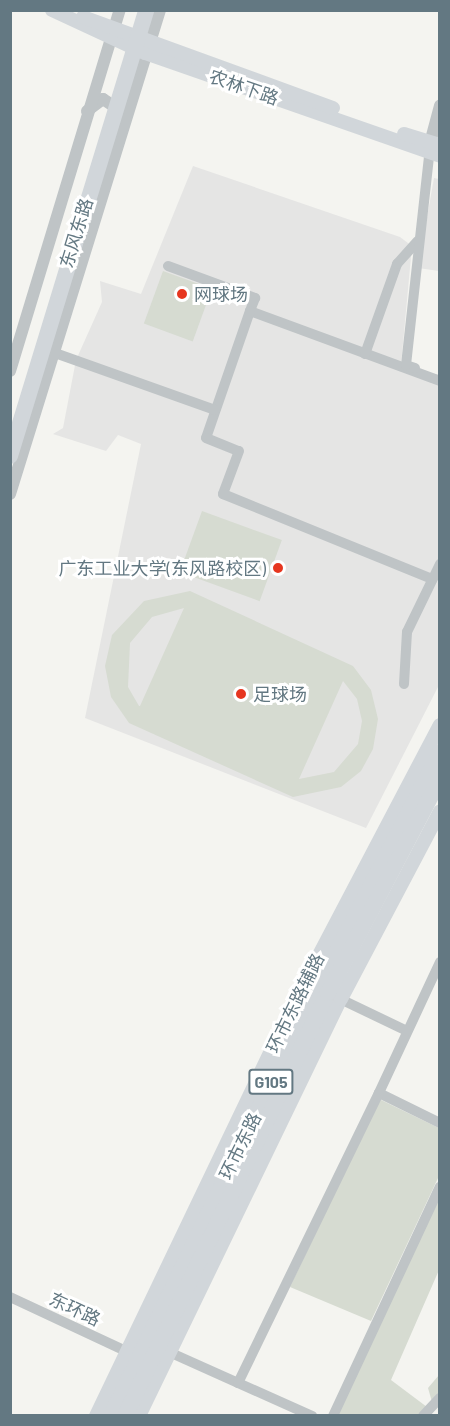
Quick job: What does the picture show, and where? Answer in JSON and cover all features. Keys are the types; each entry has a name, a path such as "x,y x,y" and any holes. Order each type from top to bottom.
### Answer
{"highway":[{"name":"东风东路","path":"10,456 61,265 134,10"},
{"name":"东风东路","path":"10,415 146,10"},
{"name":"环市东路","path":"111,1416 305,1012 440,752"},
{"name":"环市东路","path":"124,1416 164,1349 440,779"}],"main road":[{"name":"农林下路","path":"52,10 147,48 435,149"},
{"name":"农林下路","path":"70,10 111,34"},
{"name":"环市东路辅路","path":"96,1416 297,998 440,725"},
{"path":"335,996 440,812"},
{"path":"139,1416 164,1349"}],"street":[{"path":"10,371 15,335 120,10"},
{"path":"10,494 123,121 160,10"},
{"path":"87,111 108,100 119,108 123,121"},
{"path":"440,105 435,149 418,241 406,365 440,374"},
{"path":"365,354 397,264 418,241"},
{"path":"168,266 255,298 206,438 239,451 223,494 432,579"},
{"path":"250,311 440,381"},
{"path":"54,353 215,410"},
{"path":"404,684 407,632 440,564"},
{"path":"238,1383 439,967"},
{"path":"335,996 407,1031"},
{"path":"379,1093 440,1123"},
{"path":"333,1416 440,1187"},
{"name":"东环路","path":"10,1298 126,1351"},
{"path":"164,1349 312,1416"},
{"path":"423,1416 440,1398"}],"shaded area":[{"name":"广东工业大学(东风路校区)","path":"193,166 400,237 412,246 401,365 439,375 439,685 366,828 85,718 141,444 118,435 106,451 53,434 63,428 76,360 102,302 100,281 141,294"},
{"path":"434,178 439,179 439,271 418,268"},
{"path":"163,271 212,289 193,341 144,324"},
{"path":"202,511 282,540 260,601 180,572"},
{"name":"足球场","path":"190,591 353,666 371,690 378,719 373,749 361,771 341,787 293,797 129,723 111,697 105,666 112,635 144,601","holes":["184,608 140,706 139,706 128,687 130,643 152,617","343,681 357,699 362,721 358,744 334,772 299,779"]},
{"path":"379,1099 439,1128 439,1176 371,1321 290,1287"},
{"path":"439,1196 439,1270 391,1380 427,1407 419,1415 336,1416"},
{"path":"439,1375 439,1393 432,1402 428,1388"}],"place":[{"name":"网球场","path":"182,294"},
{"name":"广东工业大学(东风路校区)","path":"278,568"},
{"name":"足球场","path":"241,694"}]}
